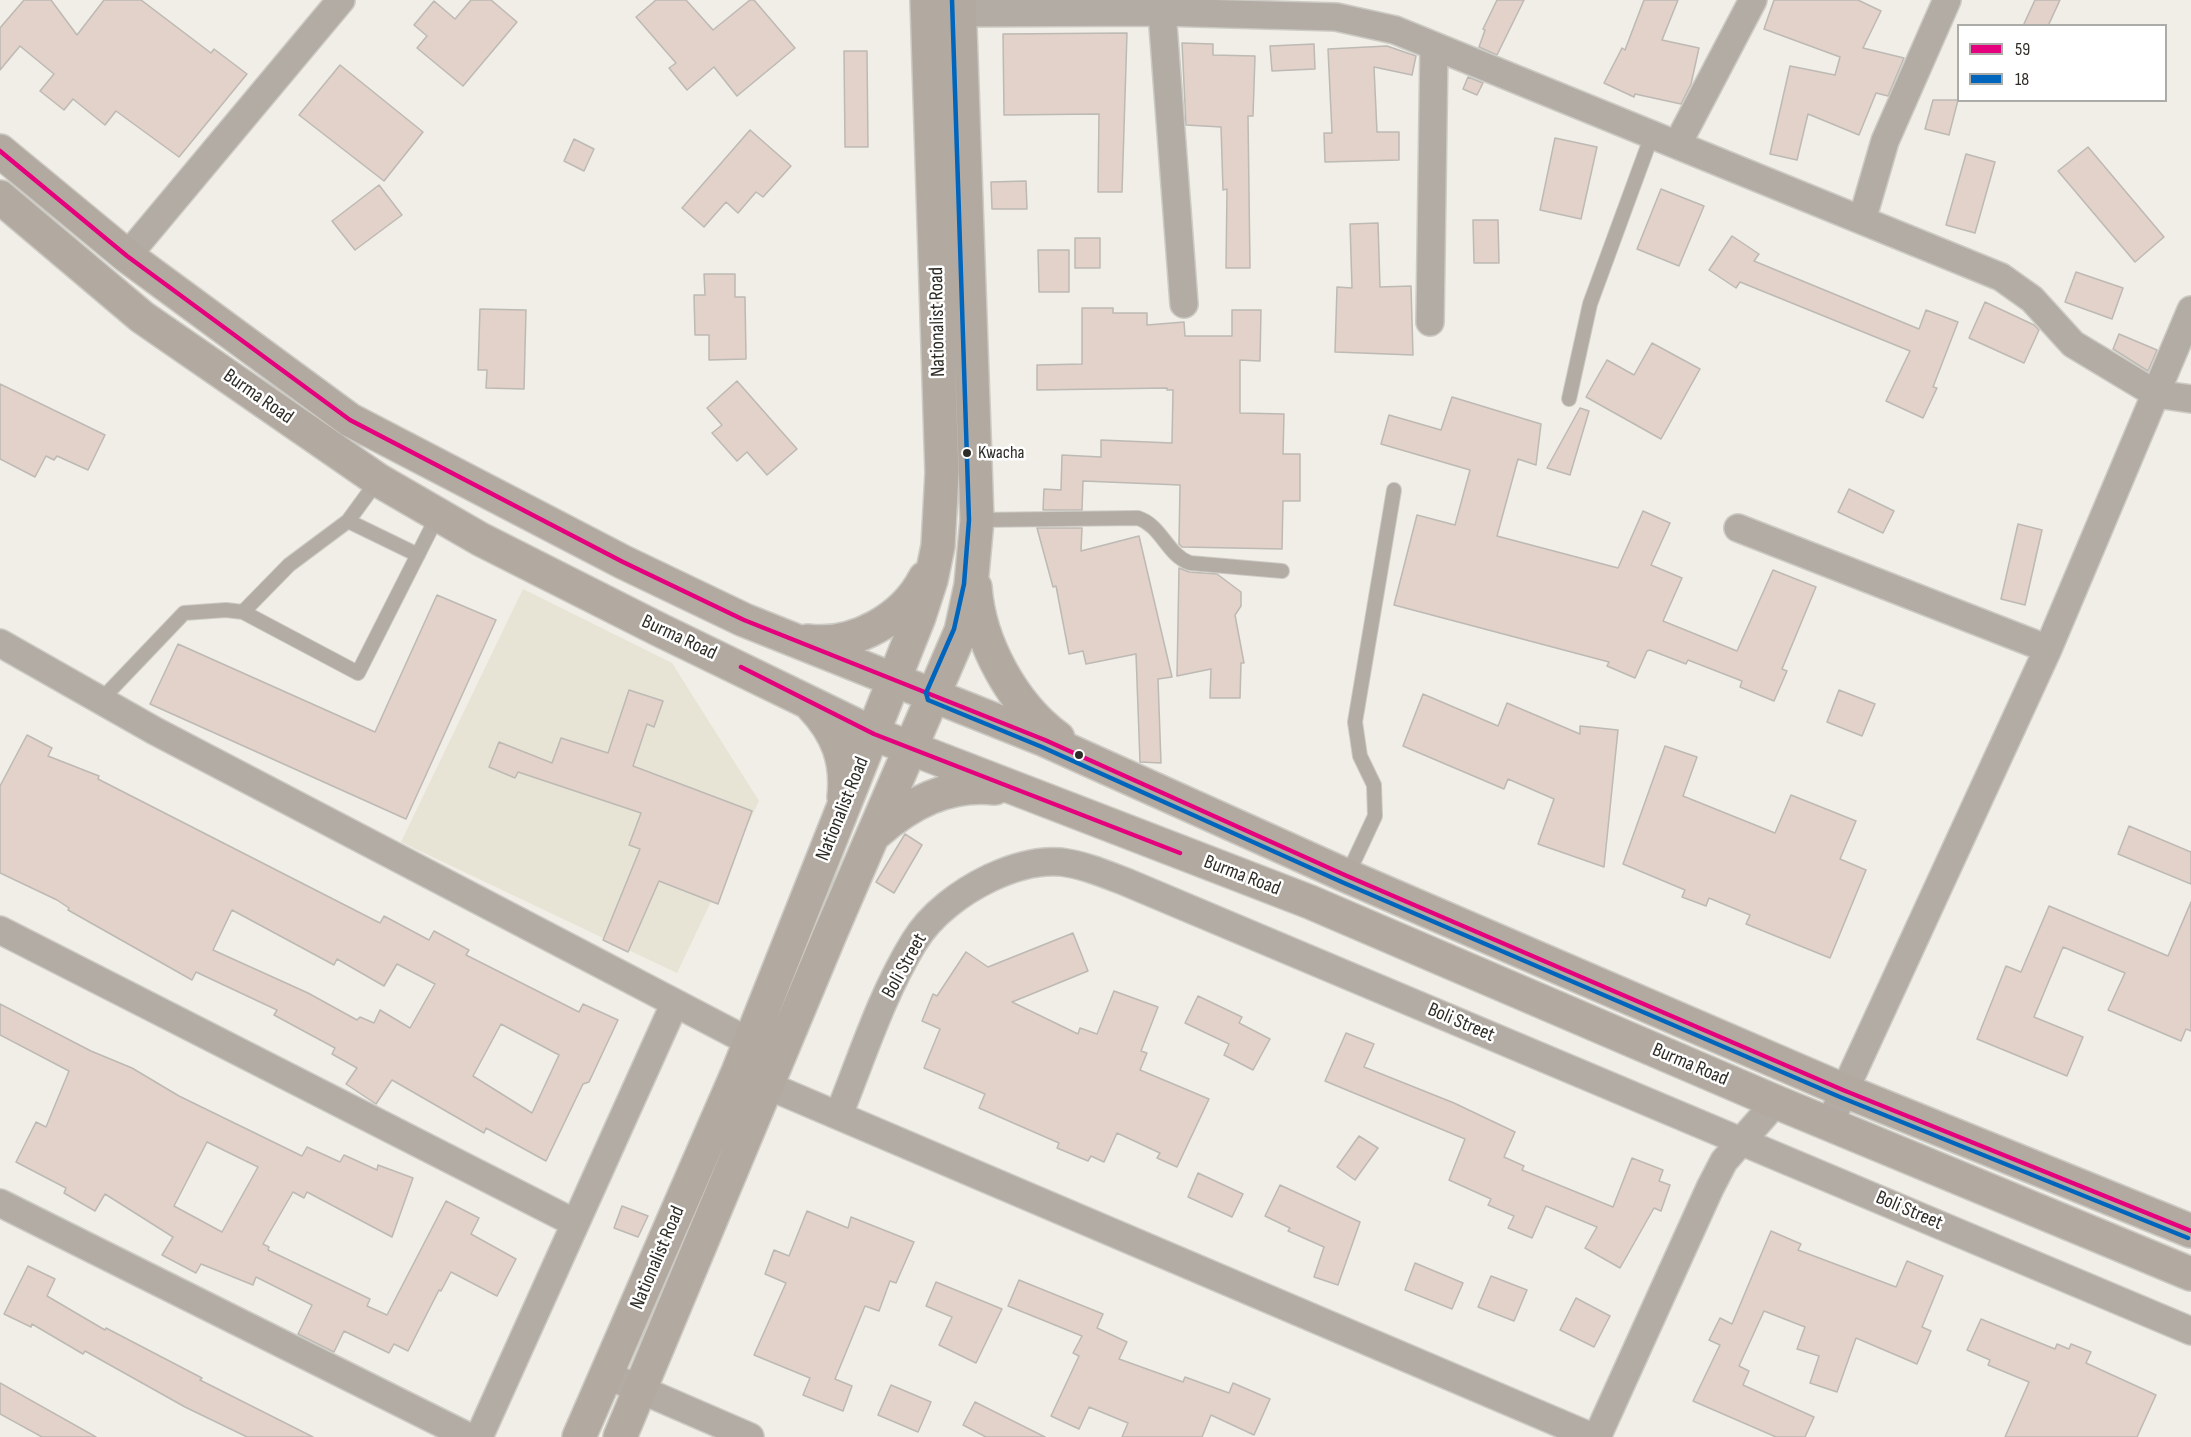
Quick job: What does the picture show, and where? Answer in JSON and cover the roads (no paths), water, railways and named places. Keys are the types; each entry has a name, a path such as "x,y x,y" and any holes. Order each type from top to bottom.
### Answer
{"main road":[{"name":"Nationalist Road","path":"620,1437 831,932 961,631 971,585 976,520 959,6"},
{"name":"Nationalist Road","path":"579,1437 743,1058 920,614 935,557 942,473 927,7"},
{"name":"Burma Road","path":"0,152 127,256 350,420 540,521 744,620 1083,757 1347,876 1843,1090 2191,1230"},
{"name":"Burma Road","path":"0,197 142,317 378,480 480,539 874,734 1011,789 1310,902 1776,1102 1830,1122 2191,1274"},
{"path":"792,639 821,643 850,639 878,627 901,608 922,584 935,557"},
{"path":"974,559 976,598 986,636 1002,673 1024,705 1052,734 1083,757"},
{"path":"805,700 827,721 841,749 846,780 842,811"},
{"path":"873,836 896,816 932,796 951,790 981,786 1011,789"}],"street":[{"path":"127,256 342,0"},
{"path":"1677,145 1753,0"},
{"path":"1862,220 1885,141 1947,0"},
{"path":"1163,6 1184,304"},
{"path":"927,7 1301,8 1365,21 1395,30 2001,277 2018,286 2073,344 2156,394 2191,399"},
{"path":"1430,322 1434,46"},
{"path":"1830,1122 2048,649 2191,310"},
{"path":"1738,528 2048,649"},
{"path":"3,650 674,1005 743,1058 774,1071 839,1114 1592,1437"},
{"name":"Boli Street","path":"839,1114 886,999 914,941 951,902 1006,870 1035,863 1059,862 1088,868 1126,882 2191,1331"},
{"path":"0,930 575,1223"},
{"path":"479,1437 674,1005"},
{"path":"1597,1437 1724,1161 1776,1102"},
{"path":"0,1203 469,1437"},
{"path":"607,1375 640,1392 750,1437"}],"lane":[{"path":"1569,399 1590,304 1652,135"},
{"path":"243,612 290,565 348,521 378,480"},
{"path":"1347,876 1375,816 1374,784 1360,756 1355,722 1394,490"},
{"path":"100,701 184,613 226,610 243,612 358,673 438,515"},
{"path":"976,520 1138,518 1150,522 1178,559 1190,563 1282,572"},
{"path":"348,521 418,555"}],"place":[{"name":"Kwacha","path":"967,453"}]}
